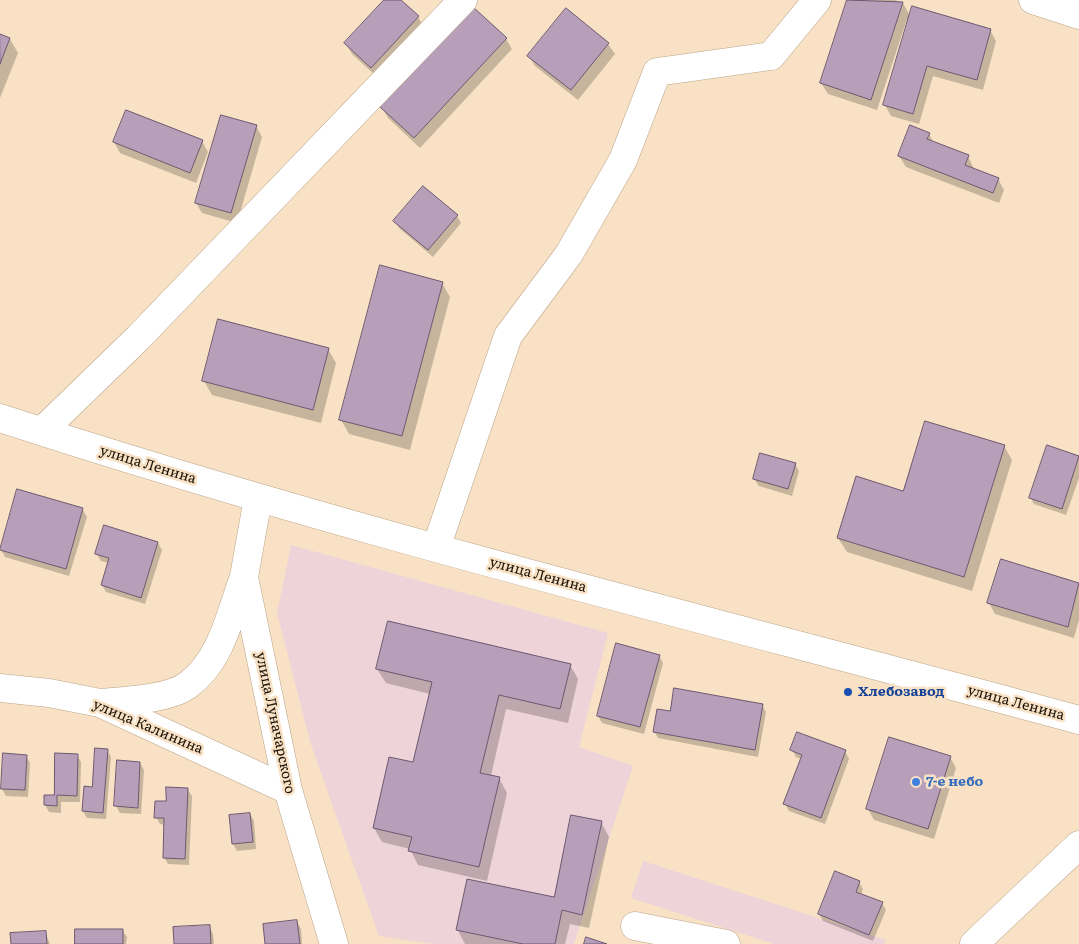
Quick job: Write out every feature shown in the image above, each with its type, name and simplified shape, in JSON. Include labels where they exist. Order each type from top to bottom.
[{"type":"street","points":[[42,432],[138,338],[463,0]]},
{"type":"street","points":[[436,548],[508,336],[570,254],[623,160],[656,72],[771,56],[817,0]]},
{"type":"street","points":[[1033,0],[1079,15]]},
{"type":"street","name":"улица Ленина","points":[[0,418],[148,466],[436,548],[1079,720]]},
{"type":"street","name":"улица Луначарского","points":[[258,498],[244,577],[288,790],[334,944]]},
{"type":"street","points":[[100,703],[150,698],[187,686],[214,659],[244,577]]},
{"type":"street","name":"улица Калинина","points":[[0,688],[49,693],[100,703],[288,790]]},
{"type":"street","points":[[974,944],[1079,844]]},
{"type":"street","points":[[635,926],[726,944]]},
{"type":"shaded area","points":[[291,545],[608,633],[579,747],[633,766],[574,944],[433,944],[379,936],[311,745],[277,613]]},
{"type":"shaded area","points":[[643,861],[886,940],[884,944],[774,944],[631,898]]},
{"type":"building","points":[[384,0],[401,0],[419,16],[371,68],[344,43]]},
{"type":"building","points":[[847,0],[903,2],[871,100],[820,83]]},
{"type":"building","points":[[912,6],[991,29],[977,80],[927,66],[913,114],[883,105]]},
{"type":"building","points":[[473,7],[507,38],[414,138],[380,107]]},
{"type":"building","points":[[566,8],[609,43],[571,90],[527,56]]},
{"type":"building","points":[[0,34],[10,38],[0,64]]},
{"type":"building","points":[[126,110],[203,140],[190,173],[113,142]]},
{"type":"building","points":[[221,115],[257,125],[231,213],[195,203]]},
{"type":"building","points":[[910,125],[930,133],[927,139],[969,155],[965,165],[999,178],[993,193],[898,156]]},
{"type":"building","points":[[423,186],[458,215],[428,250],[393,221]]},
{"type":"building","points":[[380,265],[443,282],[402,436],[339,420]]},
{"type":"building","points":[[218,319],[329,348],[313,410],[202,381]]},
{"type":"building","points":[[925,421],[1005,445],[964,577],[837,538],[856,476],[903,491]]},
{"type":"building","points":[[1047,445],[1079,456],[1062,509],[1029,498]]},
{"type":"building","points":[[760,453],[796,463],[788,489],[753,479]]},
{"type":"building","points":[[17,489],[83,508],[66,569],[0,550]]},
{"type":"building","points":[[104,525],[158,542],[141,598],[101,585],[109,558],[95,554]]},
{"type":"building","points":[[1001,559],[1079,583],[1068,627],[987,603]]},
{"type":"building","points":[[388,621],[571,664],[560,709],[499,695],[480,773],[500,777],[479,867],[408,851],[412,837],[373,828],[389,757],[413,762],[432,682],[376,669]]},
{"type":"building","points":[[616,643],[660,655],[640,727],[597,716]]},
{"type":"building","points":[[674,688],[763,704],[755,750],[653,732],[657,709],[670,711]]},
{"type":"building","points":[[797,732],[846,750],[821,818],[783,804],[802,755],[790,750]]},
{"type":"building","points":[[889,737],[951,756],[928,829],[866,809]]},
{"type":"building","points":[[95,748],[108,749],[103,813],[82,811],[84,786],[92,787]]},
{"type":"building","points":[[3,753],[27,755],[25,790],[1,789]]},
{"type":"building","points":[[55,753],[78,754],[77,796],[57,795],[57,806],[44,805],[44,795],[54,795]]},
{"type":"building","points":[[117,760],[140,762],[138,808],[114,806]]},
{"type":"building","points":[[166,787],[188,788],[185,859],[163,858],[164,818],[154,818],[155,801],[166,801]]},
{"type":"building","points":[[250,813],[253,842],[232,844],[229,815]]},
{"type":"building","points":[[571,815],[602,821],[582,915],[562,910],[555,944],[523,944],[456,930],[467,879],[554,897]]},
{"type":"building","points":[[835,871],[860,881],[856,892],[883,902],[869,935],[818,914]]},
{"type":"building","points":[[297,920],[300,944],[265,944],[263,924]]},
{"type":"building","points":[[210,925],[211,944],[174,944],[173,927]]},
{"type":"building","points":[[75,929],[123,929],[123,944],[75,944]]},
{"type":"building","points":[[46,931],[47,944],[11,944],[10,933]]},
{"type":"building","points":[[586,937],[607,944],[584,944]]},
{"type":"place","name":"Хлебозавод","points":[[848,692]]},
{"type":"place","name":"7-е небо","points":[[916,782]]}]
